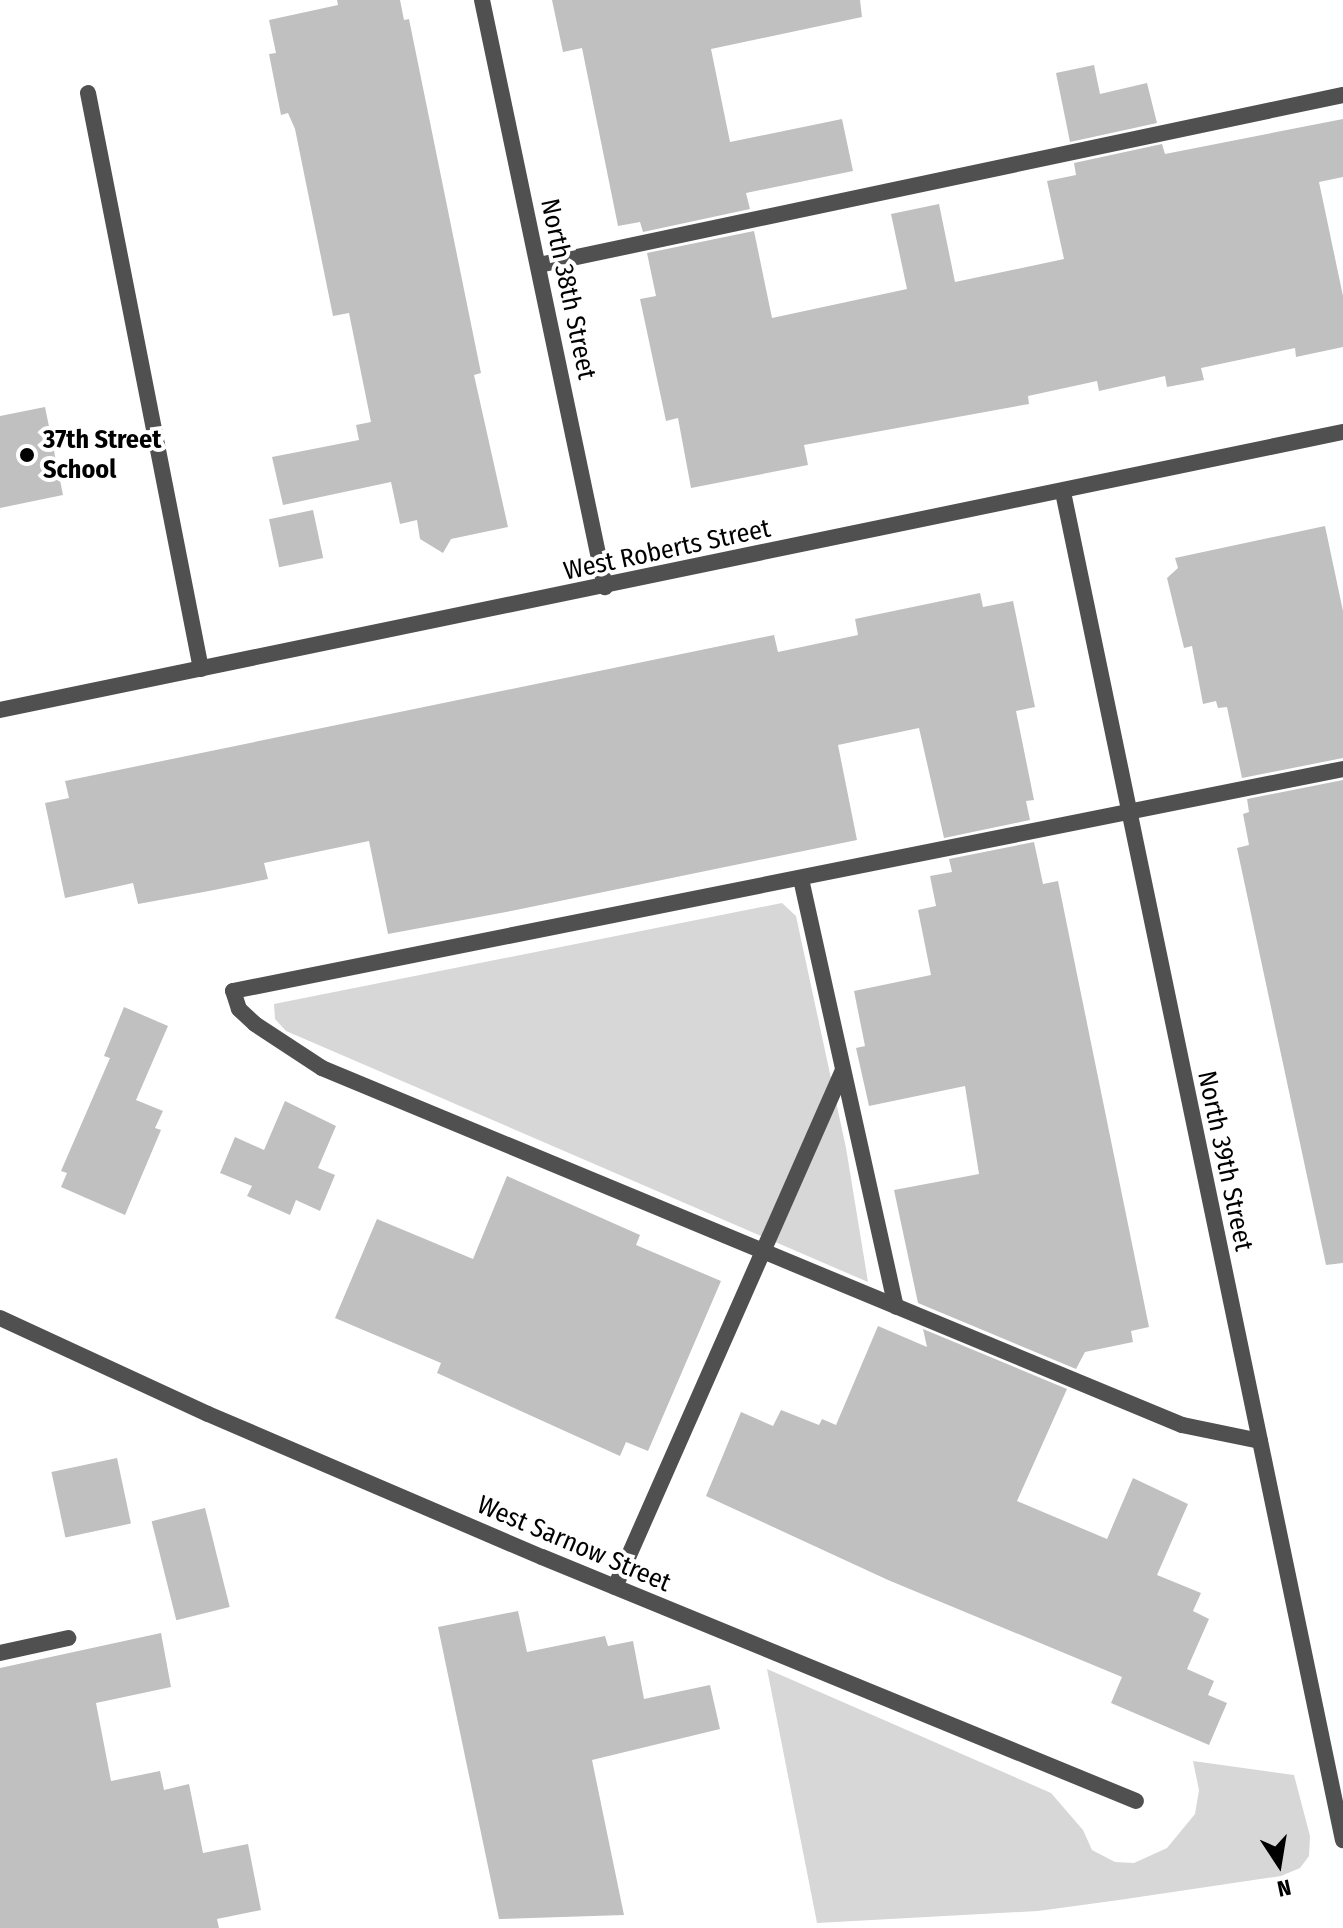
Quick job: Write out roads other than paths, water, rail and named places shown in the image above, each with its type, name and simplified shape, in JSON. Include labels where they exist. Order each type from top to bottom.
[{"type":"street","name":"North 38th Street","points":[[482,0],[605,587]]},
{"type":"street","points":[[88,93],[201,669]]},
{"type":"street","points":[[539,265],[1343,95]]},
{"type":"street","name":"West Roberts Street","points":[[0,710],[1343,432]]},
{"type":"street","name":"North 39th Street","points":[[1063,492],[1127,814],[1343,1840]]},
{"type":"street","points":[[1260,1441],[1182,1425],[322,1068],[255,1024],[239,1009],[233,991],[1343,769]]},
{"type":"street","points":[[801,879],[896,1307]]},
{"type":"street","points":[[615,1587],[843,1070]]},
{"type":"street","name":"West Sarnow Street","points":[[0,1318],[208,1414],[615,1587],[1136,1801]]},
{"type":"street","points":[[0,1653],[68,1638]]},
{"type":"place","name":"37th Street School","points":[[27,455]]}]
